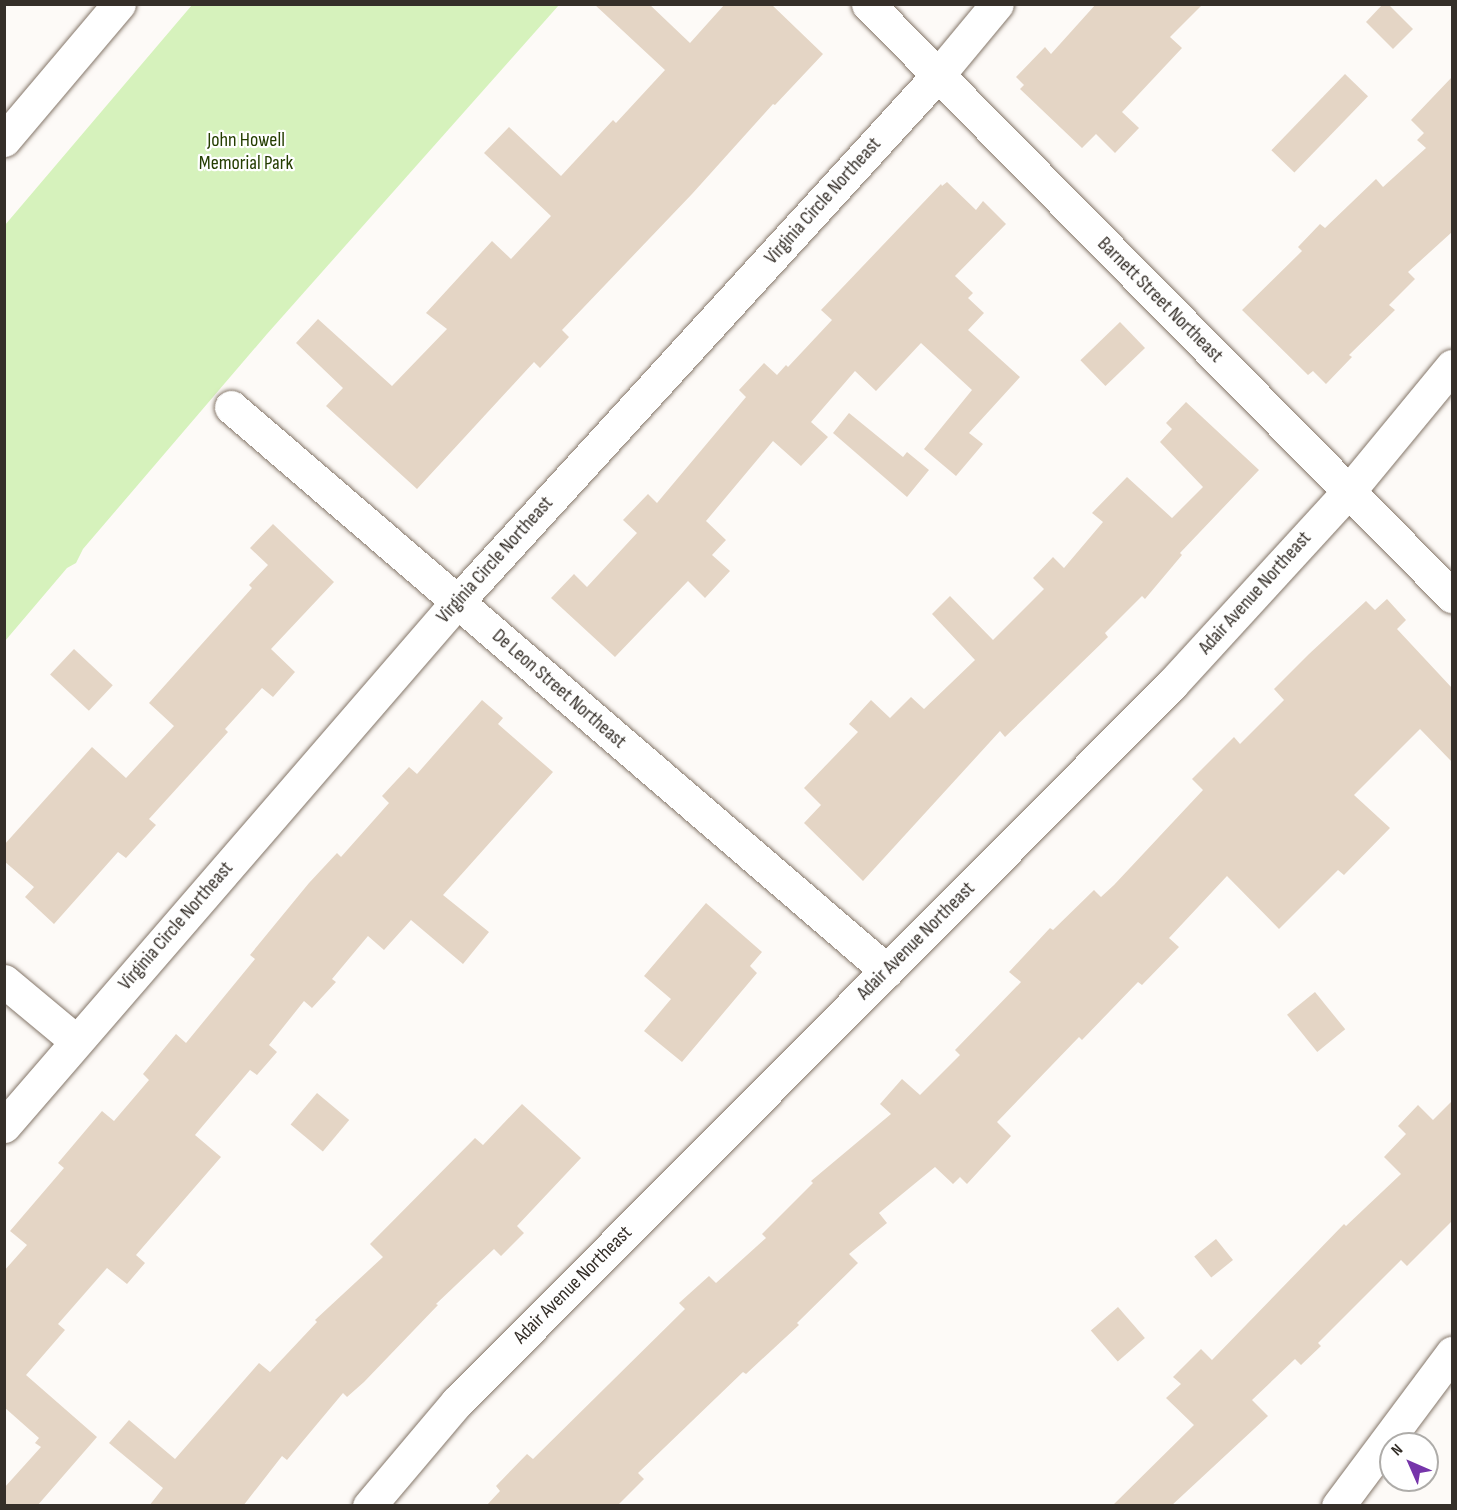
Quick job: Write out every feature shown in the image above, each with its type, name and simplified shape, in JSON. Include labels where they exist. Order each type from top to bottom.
[{"type":"street","points":[[4,140],[119,4]]},
{"type":"street","name":"Barnett Street Northeast","points":[[868,4],[1452,596]]},
{"type":"street","name":"Virginia Circle Northeast","points":[[4,1125],[457,602],[938,75],[997,4]]},
{"type":"street","name":"Adair Avenue Northeast","points":[[369,1506],[457,1402],[1172,684],[1348,491],[1452,366]]},
{"type":"street","name":"De Leon Street Northeast","points":[[231,407],[887,971]]},
{"type":"street","points":[[4,981],[76,1041]]},
{"type":"street","points":[[1338,1506],[1452,1353]]},
{"type":"green space","name":"John Howell Memorial Park","points":[[192,5],[559,5],[267,334],[83,549],[76,563],[67,568],[5,641],[5,225]]},
{"type":"building","points":[[594,4],[649,4],[690,43],[725,4],[771,4],[823,54],[775,105],[773,104],[692,194],[562,330],[569,337],[540,368],[534,362],[417,489],[326,406],[343,388],[296,343],[318,319],[392,386],[447,329],[426,313],[492,241],[511,259],[551,216],[484,153],[509,127],[561,176],[613,120],[616,123],[665,70]]},
{"type":"building","points":[[1096,4],[1203,4],[1170,37],[1182,48],[1122,112],[1139,128],[1115,153],[1096,134],[1082,148],[1020,89],[1024,85],[1016,77],[1045,47],[1051,54]]},
{"type":"building","points":[[1383,4],[1388,4],[1413,29],[1393,49],[1366,22]]},
{"type":"building","points":[[1345,74],[1368,96],[1294,172],[1271,150]]},
{"type":"building","points":[[1452,77],[1452,232],[1408,272],[1415,279],[1389,305],[1395,310],[1349,355],[1352,357],[1326,384],[1313,371],[1308,375],[1242,310],[1302,251],[1298,247],[1320,224],[1325,228],[1376,179],[1383,187],[1426,148],[1417,140],[1424,133],[1411,120]]},
{"type":"building","points":[[947,182],[976,210],[983,201],[1006,224],[955,276],[973,293],[968,298],[984,313],[968,330],[1020,377],[969,433],[983,444],[956,476],[924,449],[972,390],[921,343],[876,391],[855,371],[811,422],[828,437],[801,466],[773,441],[706,521],[726,540],[712,555],[730,571],[705,598],[688,581],[615,657],[551,598],[574,574],[587,587],[637,533],[623,520],[648,494],[657,503],[746,397],[739,390],[764,363],[777,375],[786,365],[788,367],[832,320],[821,310],[941,184],[942,186]]},
{"type":"building","points":[[1120,322],[1145,348],[1105,386],[1080,360]]},
{"type":"building","points":[[1186,402],[1259,470],[1180,553],[1182,555],[1145,599],[1142,596],[1105,633],[1108,637],[1005,737],[1000,731],[863,881],[804,823],[821,805],[804,788],[858,732],[849,724],[871,700],[890,718],[911,697],[924,709],[975,660],[932,614],[950,596],[993,640],[1044,589],[1033,578],[1053,557],[1064,568],[1103,522],[1092,513],[1127,477],[1172,518],[1203,487],[1160,442],[1172,429],[1166,423]]},
{"type":"building","points":[[849,413],[903,457],[907,452],[929,470],[907,497],[833,433]]},
{"type":"building","points":[[273,524],[334,582],[271,649],[295,672],[273,697],[262,688],[225,729],[228,732],[149,819],[156,825],[126,858],[118,852],[54,924],[25,897],[34,887],[4,861],[4,845],[92,747],[126,778],[174,726],[149,703],[252,588],[249,585],[268,565],[250,548]]},
{"type":"building","points":[[1387,599],[1406,620],[1397,629],[1452,688],[1452,762],[1420,729],[1354,795],[1390,828],[1344,875],[1338,870],[1279,929],[1227,876],[1169,938],[1179,947],[1142,985],[1138,982],[1082,1040],[1079,1037],[997,1122],[1011,1136],[967,1184],[960,1177],[953,1184],[935,1167],[879,1213],[887,1223],[849,1254],[858,1263],[797,1323],[799,1325],[746,1374],[743,1372],[638,1473],[644,1479],[617,1506],[486,1506],[500,1491],[496,1486],[527,1454],[533,1459],[685,1309],[679,1303],[709,1276],[716,1283],[766,1238],[762,1234],[813,1183],[811,1181],[891,1114],[880,1104],[902,1079],[920,1095],[960,1055],[955,1050],[1021,982],[1009,972],[1050,928],[1053,930],[1094,890],[1101,897],[1114,885],[1203,790],[1192,779],[1234,737],[1240,744],[1284,700],[1274,689],[1309,654],[1366,601],[1375,610]]},
{"type":"building","points":[[74,649],[113,685],[89,711],[50,675]]},
{"type":"building","points":[[482,700],[503,718],[498,724],[553,772],[443,895],[489,932],[463,964],[411,920],[384,950],[368,936],[332,979],[336,982],[312,1008],[304,1001],[269,1045],[277,1052],[257,1075],[250,1070],[195,1135],[221,1157],[136,1255],[145,1263],[127,1284],[107,1268],[58,1324],[65,1330],[26,1375],[97,1437],[37,1506],[4,1506],[4,1488],[41,1447],[35,1443],[39,1438],[4,1407],[4,1271],[27,1245],[10,1231],[64,1168],[58,1163],[102,1111],[114,1121],[149,1080],[143,1074],[176,1034],[186,1043],[255,959],[250,955],[309,883],[337,853],[341,857],[389,803],[382,796],[409,767],[417,774]]},
{"type":"building","points":[[706,903],[762,952],[750,966],[757,973],[682,1062],[644,1031],[671,999],[644,976]]},
{"type":"building","points":[[1315,992],[1345,1029],[1317,1052],[1287,1015]]},
{"type":"building","points":[[317,1093],[349,1120],[323,1151],[291,1124]]},
{"type":"building","points":[[1452,1101],[1452,1221],[1407,1266],[1401,1260],[1318,1343],[1321,1346],[1301,1365],[1295,1359],[1252,1400],[1268,1416],[1171,1506],[1112,1506],[1194,1425],[1166,1398],[1181,1384],[1173,1377],[1201,1349],[1212,1360],[1344,1224],[1346,1226],[1401,1174],[1384,1157],[1406,1134],[1398,1126],[1418,1105],[1433,1120]]},
{"type":"building","points":[[522,1104],[581,1158],[517,1226],[524,1233],[501,1256],[494,1249],[436,1304],[438,1305],[364,1382],[347,1397],[343,1393],[287,1460],[282,1456],[243,1506],[149,1506],[163,1488],[109,1443],[129,1420],[175,1459],[259,1363],[270,1372],[317,1322],[315,1320],[383,1257],[370,1244],[475,1138],[483,1145]]},
{"type":"building","points":[[1216,1239],[1233,1260],[1211,1278],[1194,1257]]},
{"type":"building","points":[[1118,1307],[1145,1338],[1118,1362],[1091,1331]]}]
